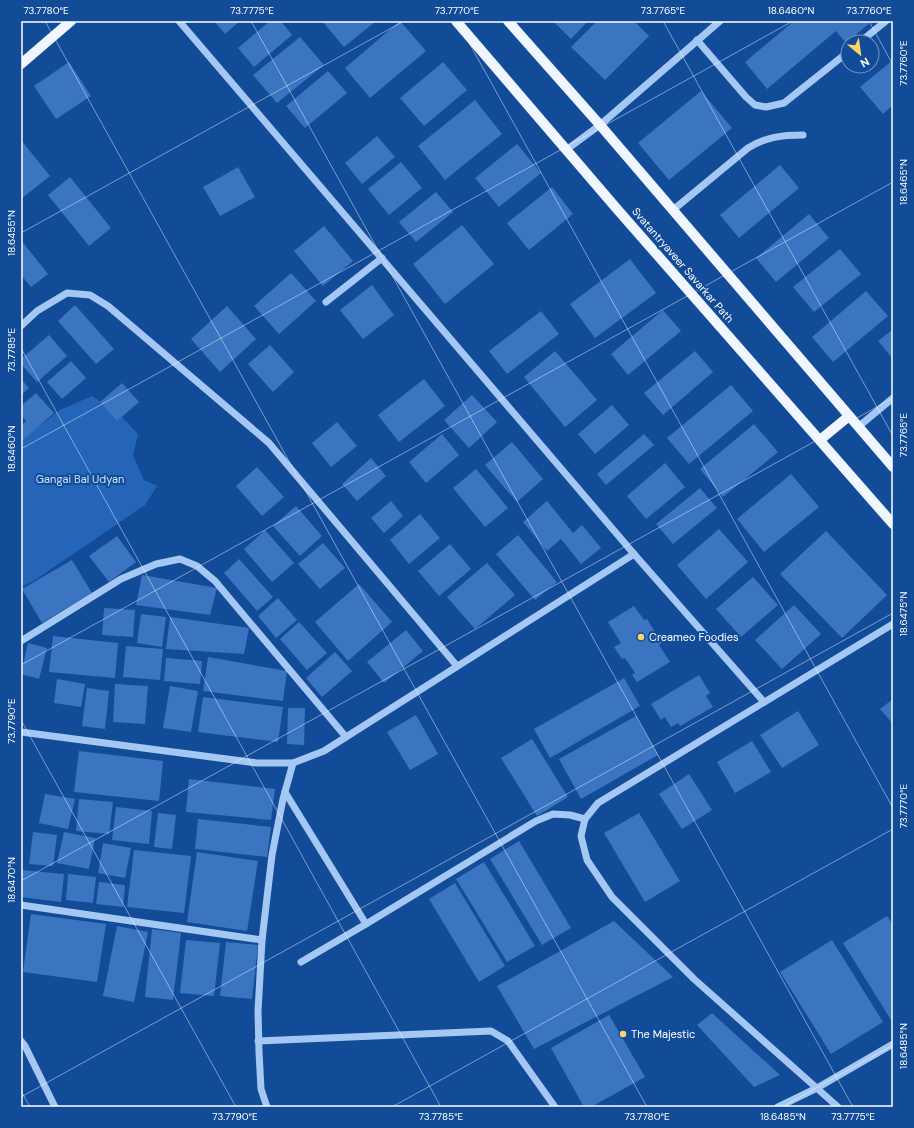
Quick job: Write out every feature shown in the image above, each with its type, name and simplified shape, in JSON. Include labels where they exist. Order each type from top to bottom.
[{"type":"main road","points":[[21,64],[71,21]]},
{"type":"main road","name":"Svatantryaveer Savarkar Path","points":[[456,21],[566,150],[893,524]]},
{"type":"main road","points":[[508,21],[600,125],[893,468]]},
{"type":"main road","points":[[820,440],[849,416]]},
{"type":"street","points":[[179,21],[634,554],[764,702]]},
{"type":"street","points":[[566,150],[600,125],[720,21]]},
{"type":"street","points":[[870,34],[886,21]]},
{"type":"street","points":[[697,40],[746,97],[755,105],[766,107],[784,103],[840,58]]},
{"type":"street","points":[[672,210],[748,148],[761,140],[786,135],[802,135]]},
{"type":"street","points":[[326,302],[382,258]]},
{"type":"street","points":[[21,326],[37,311],[67,293],[90,295],[108,306],[269,443],[457,666]]},
{"type":"street","points":[[858,427],[893,398]]},
{"type":"street","points":[[21,733],[257,763],[293,763],[324,751],[634,554]]},
{"type":"street","points":[[21,641],[121,579],[156,564],[180,559],[197,566],[215,581],[346,737]]},
{"type":"street","points":[[838,1107],[694,979],[612,897],[587,860],[581,836],[585,819],[598,803],[893,624]]},
{"type":"street","points":[[267,1107],[261,1089],[258,1052],[258,1011],[262,940],[272,855],[285,792],[293,763]]},
{"type":"street","points":[[285,792],[366,924]]},
{"type":"street","points":[[301,962],[536,821],[552,814],[570,815],[585,819]]},
{"type":"street","points":[[21,905],[262,940]]},
{"type":"street","points":[[258,1041],[491,1031],[508,1041],[555,1107]]},
{"type":"street","points":[[21,1041],[25,1046],[55,1107]]},
{"type":"street","points":[[778,1107],[817,1088],[893,1044]]},
{"type":"green space","name":"Gangai Bal Udyan","points":[[92,396],[120,415],[138,434],[133,455],[144,480],[157,486],[145,505],[35,580],[21,587],[21,440],[60,410]]},
{"type":"building","points":[[214,21],[240,21],[225,34]]},
{"type":"building","points":[[270,21],[281,21],[292,35],[254,67],[238,48]]},
{"type":"building","points":[[322,21],[376,21],[344,47]]},
{"type":"building","points":[[400,21],[426,51],[370,98],[345,68]]},
{"type":"building","points":[[553,21],[588,21],[571,39]]},
{"type":"building","points":[[597,21],[634,21],[649,36],[605,80],[571,47]]},
{"type":"building","points":[[794,21],[872,21],[857,34],[840,34],[840,36],[836,31],[767,89],[745,62]]},
{"type":"building","points":[[300,37],[324,65],[277,103],[253,75]]},
{"type":"building","points":[[893,60],[893,105],[883,114],[860,87],[876,74],[880,74],[880,71]]},
{"type":"building","points":[[69,62],[91,96],[56,119],[34,86]]},
{"type":"building","points":[[443,62],[467,90],[424,126],[400,98]]},
{"type":"building","points":[[328,71],[347,93],[305,128],[286,106]]},
{"type":"building","points":[[701,91],[732,128],[669,180],[638,143]]},
{"type":"building","points":[[475,100],[502,134],[445,180],[418,146]]},
{"type":"building","points":[[377,136],[395,157],[362,184],[345,163]]},
{"type":"building","points":[[21,140],[50,176],[21,199]]},
{"type":"building","points":[[517,144],[541,173],[499,207],[475,178]]},
{"type":"building","points":[[401,162],[422,188],[389,215],[368,189]]},
{"type":"building","points":[[780,165],[799,188],[739,238],[720,215]]},
{"type":"building","points":[[238,167],[255,197],[220,216],[203,187]]},
{"type":"building","points":[[70,177],[111,228],[89,246],[48,195]]},
{"type":"building","points":[[552,187],[573,214],[529,250],[507,223]]},
{"type":"building","points":[[436,192],[453,212],[416,242],[399,222]]},
{"type":"building","points":[[809,214],[829,238],[776,282],[756,258]]},
{"type":"building","points":[[462,225],[494,264],[445,304],[413,264]]},
{"type":"building","points":[[324,226],[353,261],[323,286],[294,251]]},
{"type":"building","points":[[21,240],[48,274],[31,287],[21,275]]},
{"type":"building","points":[[840,249],[861,274],[814,312],[793,287]]},
{"type":"building","points":[[630,259],[656,293],[595,338],[570,304]]},
{"type":"building","points":[[291,273],[316,301],[279,334],[254,306]]},
{"type":"building","points":[[372,285],[394,315],[363,339],[340,310]]},
{"type":"building","points":[[866,291],[888,316],[833,362],[812,337]]},
{"type":"building","points":[[75,305],[114,349],[96,364],[58,321]]},
{"type":"building","points":[[227,306],[256,339],[220,372],[191,339]]},
{"type":"building","points":[[663,310],[681,331],[628,375],[611,354]]},
{"type":"building","points":[[541,311],[559,334],[507,374],[489,351]]},
{"type":"building","points":[[893,329],[893,359],[878,341]]},
{"type":"building","points":[[49,335],[67,356],[37,382],[21,364],[21,359]]},
{"type":"building","points":[[270,345],[294,372],[273,392],[248,364]]},
{"type":"building","points":[[555,351],[597,400],[565,427],[524,377]]},
{"type":"building","points":[[695,351],[713,372],[663,415],[644,393]]},
{"type":"building","points":[[71,361],[86,378],[62,399],[47,382]]},
{"type":"building","points":[[21,379],[29,388],[21,395]]},
{"type":"building","points":[[424,379],[445,406],[399,442],[378,415]]},
{"type":"building","points":[[122,383],[139,402],[117,421],[100,402]]},
{"type":"building","points":[[731,385],[753,411],[689,464],[667,438]]},
{"type":"building","points":[[36,393],[54,413],[23,440],[21,438],[21,426],[26,421],[21,415],[21,406]]},
{"type":"building","points":[[472,395],[497,422],[469,448],[444,420]]},
{"type":"building","points":[[612,405],[629,425],[595,454],[578,434]]},
{"type":"building","points":[[337,422],[357,446],[331,467],[312,443]]},
{"type":"building","points":[[754,424],[778,452],[723,497],[700,469]]},
{"type":"building","points":[[442,434],[459,455],[426,483],[409,462]]},
{"type":"building","points":[[644,434],[654,445],[606,485],[597,474]]},
{"type":"building","points":[[512,442],[543,479],[517,502],[485,465]]},
{"type":"building","points":[[371,458],[386,476],[357,501],[342,484]]},
{"type":"building","points":[[665,463],[685,487],[646,519],[627,496]]},
{"type":"building","points":[[257,467],[284,497],[262,516],[236,486]]},
{"type":"building","points":[[476,469],[508,508],[485,527],[453,488]]},
{"type":"building","points":[[791,474],[819,507],[764,552],[737,519]]},
{"type":"building","points":[[700,488],[717,508],[673,544],[656,524]]},
{"type":"building","points":[[391,501],[403,516],[384,533],[371,518]]},
{"type":"building","points":[[547,501],[573,533],[582,525],[601,548],[581,564],[561,539],[547,551],[523,522]]},
{"type":"building","points":[[296,506],[322,536],[300,556],[273,526]]},
{"type":"building","points":[[420,514],[440,538],[409,564],[390,540]]},
{"type":"building","points":[[719,529],[748,562],[706,599],[677,565]]},
{"type":"building","points":[[265,530],[294,563],[272,582],[244,549]]},
{"type":"building","points":[[826,531],[887,595],[842,638],[780,574]]},
{"type":"building","points":[[518,535],[557,582],[535,600],[496,554]]},
{"type":"building","points":[[117,536],[136,562],[109,582],[89,556]]},
{"type":"building","points":[[323,543],[345,568],[320,589],[298,564]]},
{"type":"building","points":[[450,544],[471,569],[439,596],[418,571]]},
{"type":"building","points":[[239,559],[273,597],[257,611],[224,573]]},
{"type":"building","points":[[72,560],[92,593],[42,623],[22,589]]},
{"type":"building","points":[[487,563],[515,595],[475,629],[447,597]]},
{"type":"building","points":[[142,575],[217,588],[210,615],[136,605]]},
{"type":"building","points":[[753,577],[778,605],[741,637],[716,609]]},
{"type":"building","points":[[359,584],[392,622],[348,661],[315,622]]},
{"type":"building","points":[[278,598],[297,620],[276,638],[258,616]]},
{"type":"building","points":[[794,605],[821,634],[782,669],[755,640]]},
{"type":"building","points":[[634,606],[644,620],[647,619],[662,643],[659,645],[670,662],[637,682],[632,675],[635,673],[625,658],[622,659],[614,647],[621,643],[608,622]]},
{"type":"building","points":[[104,608],[135,610],[133,637],[102,635]]},
{"type":"building","points":[[141,614],[166,617],[162,647],[137,643]]},
{"type":"building","points":[[170,617],[249,628],[244,654],[166,649]]},
{"type":"building","points":[[299,622],[327,653],[307,670],[280,639]]},
{"type":"building","points":[[406,630],[423,651],[384,683],[367,662]]},
{"type":"building","points":[[53,636],[118,643],[115,678],[49,672]]},
{"type":"building","points":[[28,643],[47,648],[39,679],[21,674]]},
{"type":"building","points":[[126,646],[163,649],[160,680],[123,677]]},
{"type":"building","points":[[335,652],[352,671],[322,697],[306,678]]},
{"type":"building","points":[[208,657],[287,671],[283,701],[203,691]]},
{"type":"building","points":[[166,658],[202,661],[200,684],[164,681]]},
{"type":"building","points":[[699,675],[710,693],[706,696],[713,707],[680,726],[678,723],[671,727],[665,717],[661,720],[651,704]]},
{"type":"building","points":[[624,678],[640,706],[550,758],[534,729]]},
{"type":"building","points":[[57,679],[85,684],[81,707],[54,703]]},
{"type":"building","points":[[115,684],[148,686],[145,724],[113,722]]},
{"type":"building","points":[[170,686],[198,691],[191,732],[163,728]]},
{"type":"building","points":[[87,688],[109,691],[105,729],[82,726]]},
{"type":"building","points":[[203,697],[283,707],[278,742],[198,732]]},
{"type":"building","points":[[893,699],[893,724],[880,709]]},
{"type":"building","points":[[288,708],[305,708],[304,745],[287,744]]},
{"type":"building","points":[[798,711],[819,745],[782,768],[760,735]]},
{"type":"building","points":[[416,715],[438,754],[410,770],[387,732]]},
{"type":"building","points":[[636,716],[658,755],[581,799],[559,759]]},
{"type":"building","points":[[532,739],[568,797],[537,816],[501,758]]},
{"type":"building","points":[[752,741],[771,772],[735,793],[717,762]]},
{"type":"building","points":[[79,751],[163,761],[159,801],[74,792]]},
{"type":"building","points":[[689,774],[712,810],[682,829],[659,794]]},
{"type":"building","points":[[189,779],[275,789],[271,820],[186,812]]},
{"type":"building","points":[[45,794],[75,799],[68,829],[39,823]]},
{"type":"building","points":[[79,799],[113,802],[109,834],[76,831]]},
{"type":"building","points":[[116,807],[152,811],[149,844],[112,840]]},
{"type":"building","points":[[158,813],[176,815],[172,849],[154,847]]},
{"type":"building","points":[[639,813],[680,881],[645,902],[604,833]]},
{"type":"building","points":[[198,819],[271,827],[267,857],[195,849]]},
{"type":"building","points":[[33,832],[57,835],[53,866],[29,864]]},
{"type":"building","points":[[64,832],[95,838],[89,869],[57,863]]},
{"type":"building","points":[[519,841],[571,928],[542,945],[490,859]]},
{"type":"building","points":[[103,843],[131,848],[125,878],[98,873]]},
{"type":"building","points":[[134,850],[191,856],[184,913],[127,907]]},
{"type":"building","points":[[197,852],[258,861],[247,931],[187,922]]},
{"type":"building","points":[[484,862],[535,946],[507,962],[456,879]]},
{"type":"building","points":[[21,870],[64,874],[61,902],[21,897]]},
{"type":"building","points":[[68,874],[96,877],[93,903],[66,900]]},
{"type":"building","points":[[99,882],[125,885],[123,907],[96,904]]},
{"type":"building","points":[[455,883],[505,966],[479,982],[429,899]]},
{"type":"building","points":[[31,914],[106,924],[97,982],[23,972]]},
{"type":"building","points":[[887,916],[893,925],[893,1023],[843,943]]},
{"type":"building","points":[[614,921],[673,977],[534,1049],[497,986]]},
{"type":"building","points":[[117,926],[148,932],[134,1002],[103,996]]},
{"type":"building","points":[[152,929],[181,933],[173,1000],[145,997]]},
{"type":"building","points":[[186,940],[220,943],[214,996],[180,993]]},
{"type":"building","points":[[832,940],[883,1022],[831,1054],[780,972]]},
{"type":"building","points":[[226,942],[258,945],[252,999],[220,996]]},
{"type":"building","points":[[712,1013],[780,1075],[754,1087],[697,1025]]},
{"type":"building","points":[[609,1015],[645,1077],[591,1107],[584,1107],[551,1048]]},
{"type":"place","name":"Creameo Foodies","points":[[641,637]]},
{"type":"place","name":"The Majestic","points":[[623,1034]]}]
